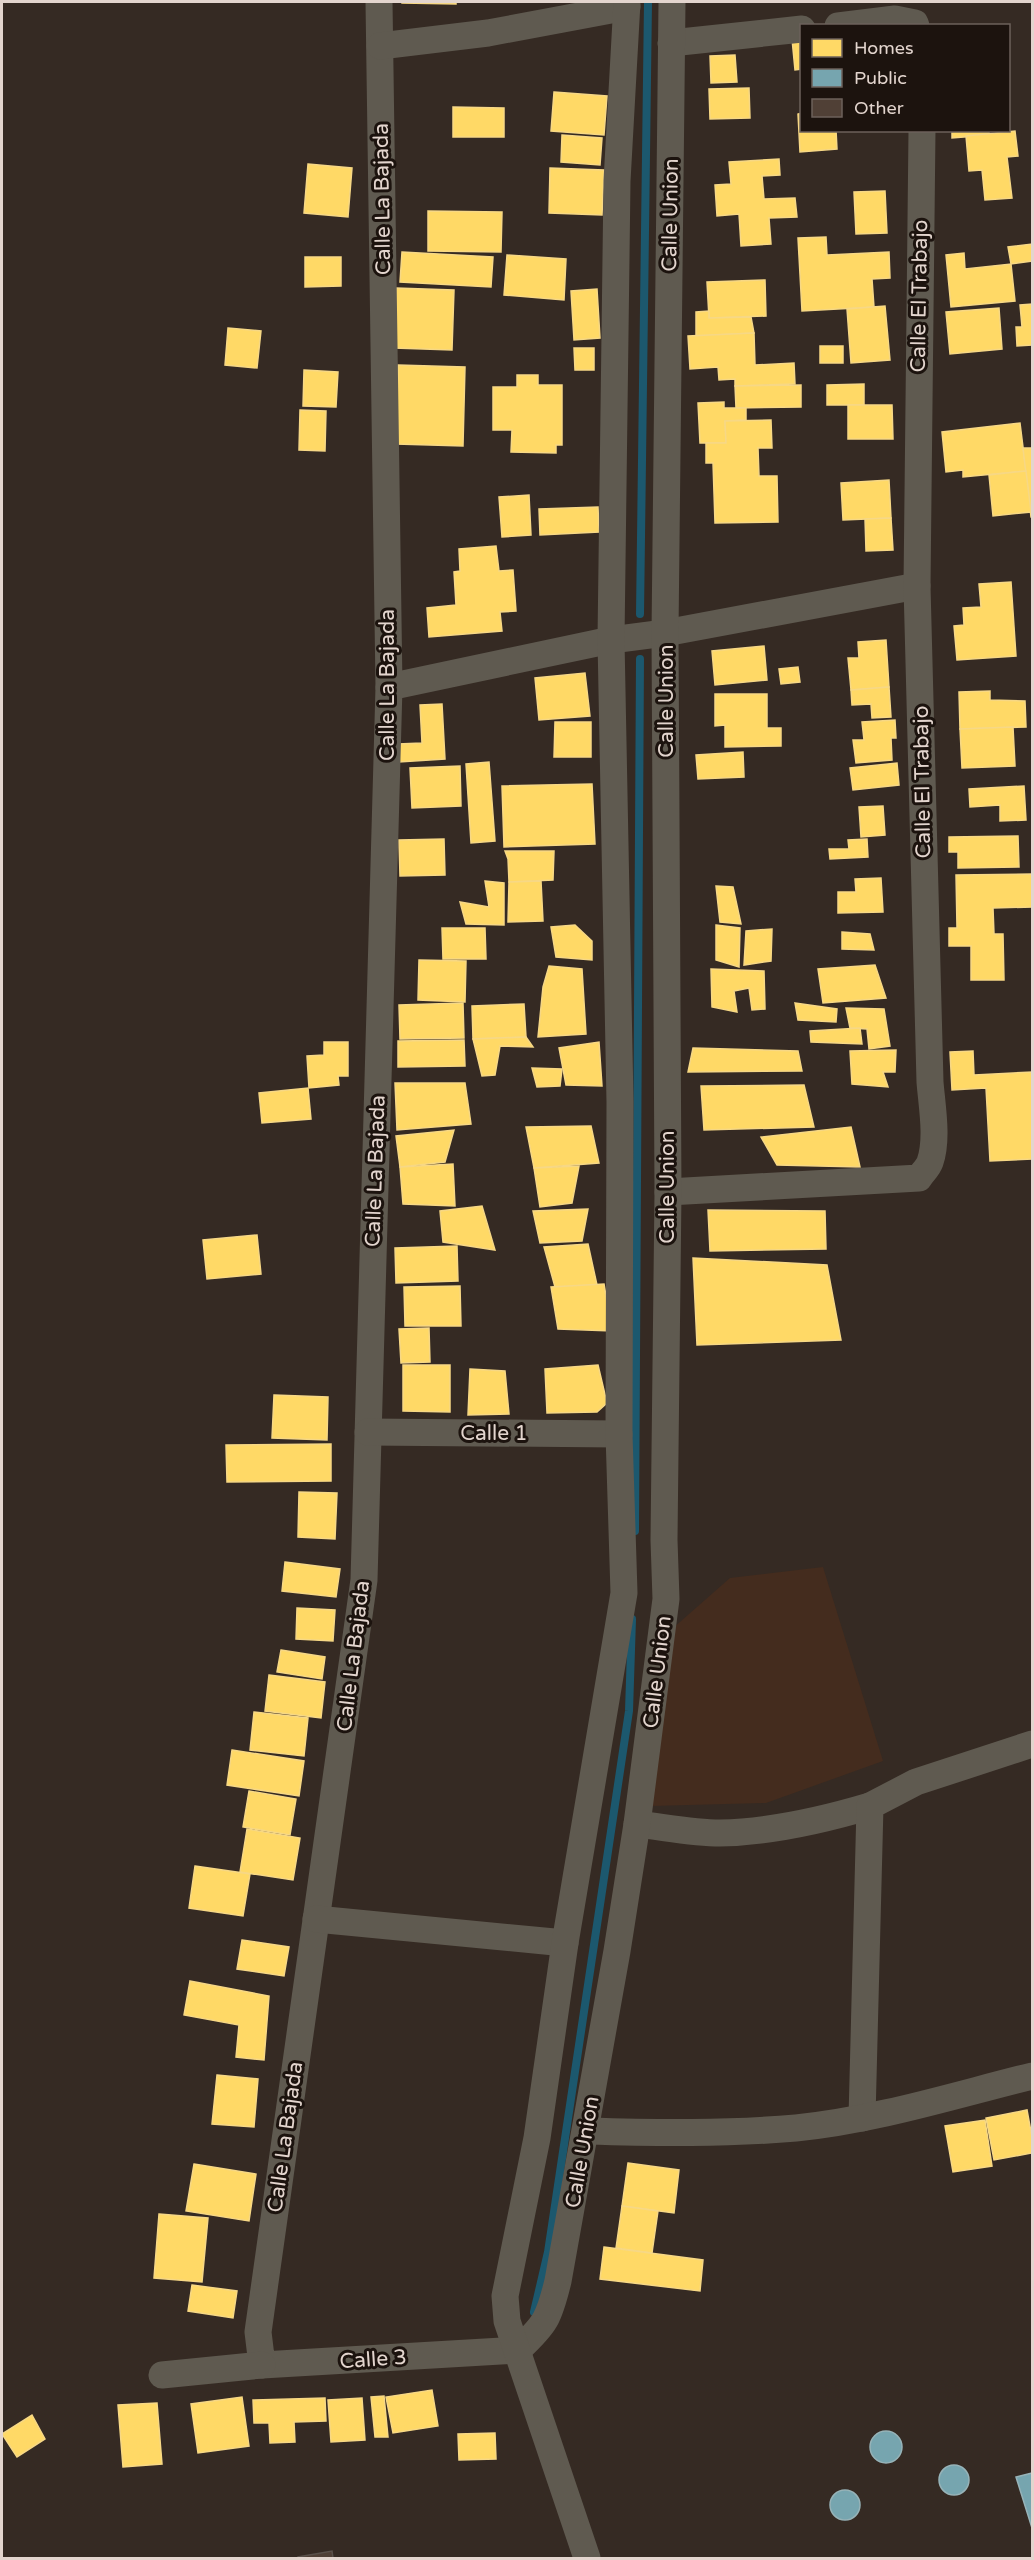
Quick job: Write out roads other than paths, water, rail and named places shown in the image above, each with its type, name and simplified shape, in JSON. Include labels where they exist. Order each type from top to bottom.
[{"type":"street","name":"Calle La Bajada","points":[[262,2365],[258,2332],[361,1609],[389,687],[379,2]]},
{"type":"street","name":"Calle Union","points":[[518,2350],[540,2329],[550,2313],[586,2131],[637,1824],[666,1599],[664,1540],[668,1192],[665,633],[672,2]]},
{"type":"street","points":[[380,46],[488,33],[627,4],[617,181],[611,640],[620,1102],[619,1434],[624,1593],[565,1943],[537,2138],[505,2296],[507,2321],[587,2559]]},
{"type":"street","points":[[854,24],[895,19],[915,24]]},
{"type":"street","points":[[671,43],[800,29]]},
{"type":"street","name":"Calle El Trabajo","points":[[668,1192],[919,1178],[930,1162],[933,1112],[930,1082],[917,586],[922,132]]},
{"type":"street","points":[[389,687],[611,640],[665,633],[917,586]]},
{"type":"street","name":"Calle 1","points":[[368,1432],[619,1434]]},
{"type":"street","points":[[637,1824],[718,1833],[746,1832],[837,1816],[870,1806],[916,1782],[1032,1744]]},
{"type":"street","points":[[862,2118],[870,1806]]},
{"type":"street","points":[[316,1919],[565,1943]]},
{"type":"street","points":[[586,2131],[688,2134],[797,2128],[862,2118],[1032,2076]]},
{"type":"street","name":"Calle 3","points":[[162,2375],[262,2365],[518,2350]]},
{"type":"waterway","points":[[640,614],[648,2]]},
{"type":"waterway","points":[[635,1531],[640,659]]},
{"type":"waterway","points":[[534,2312],[548,2252],[629,1711],[632,1619]]}]
